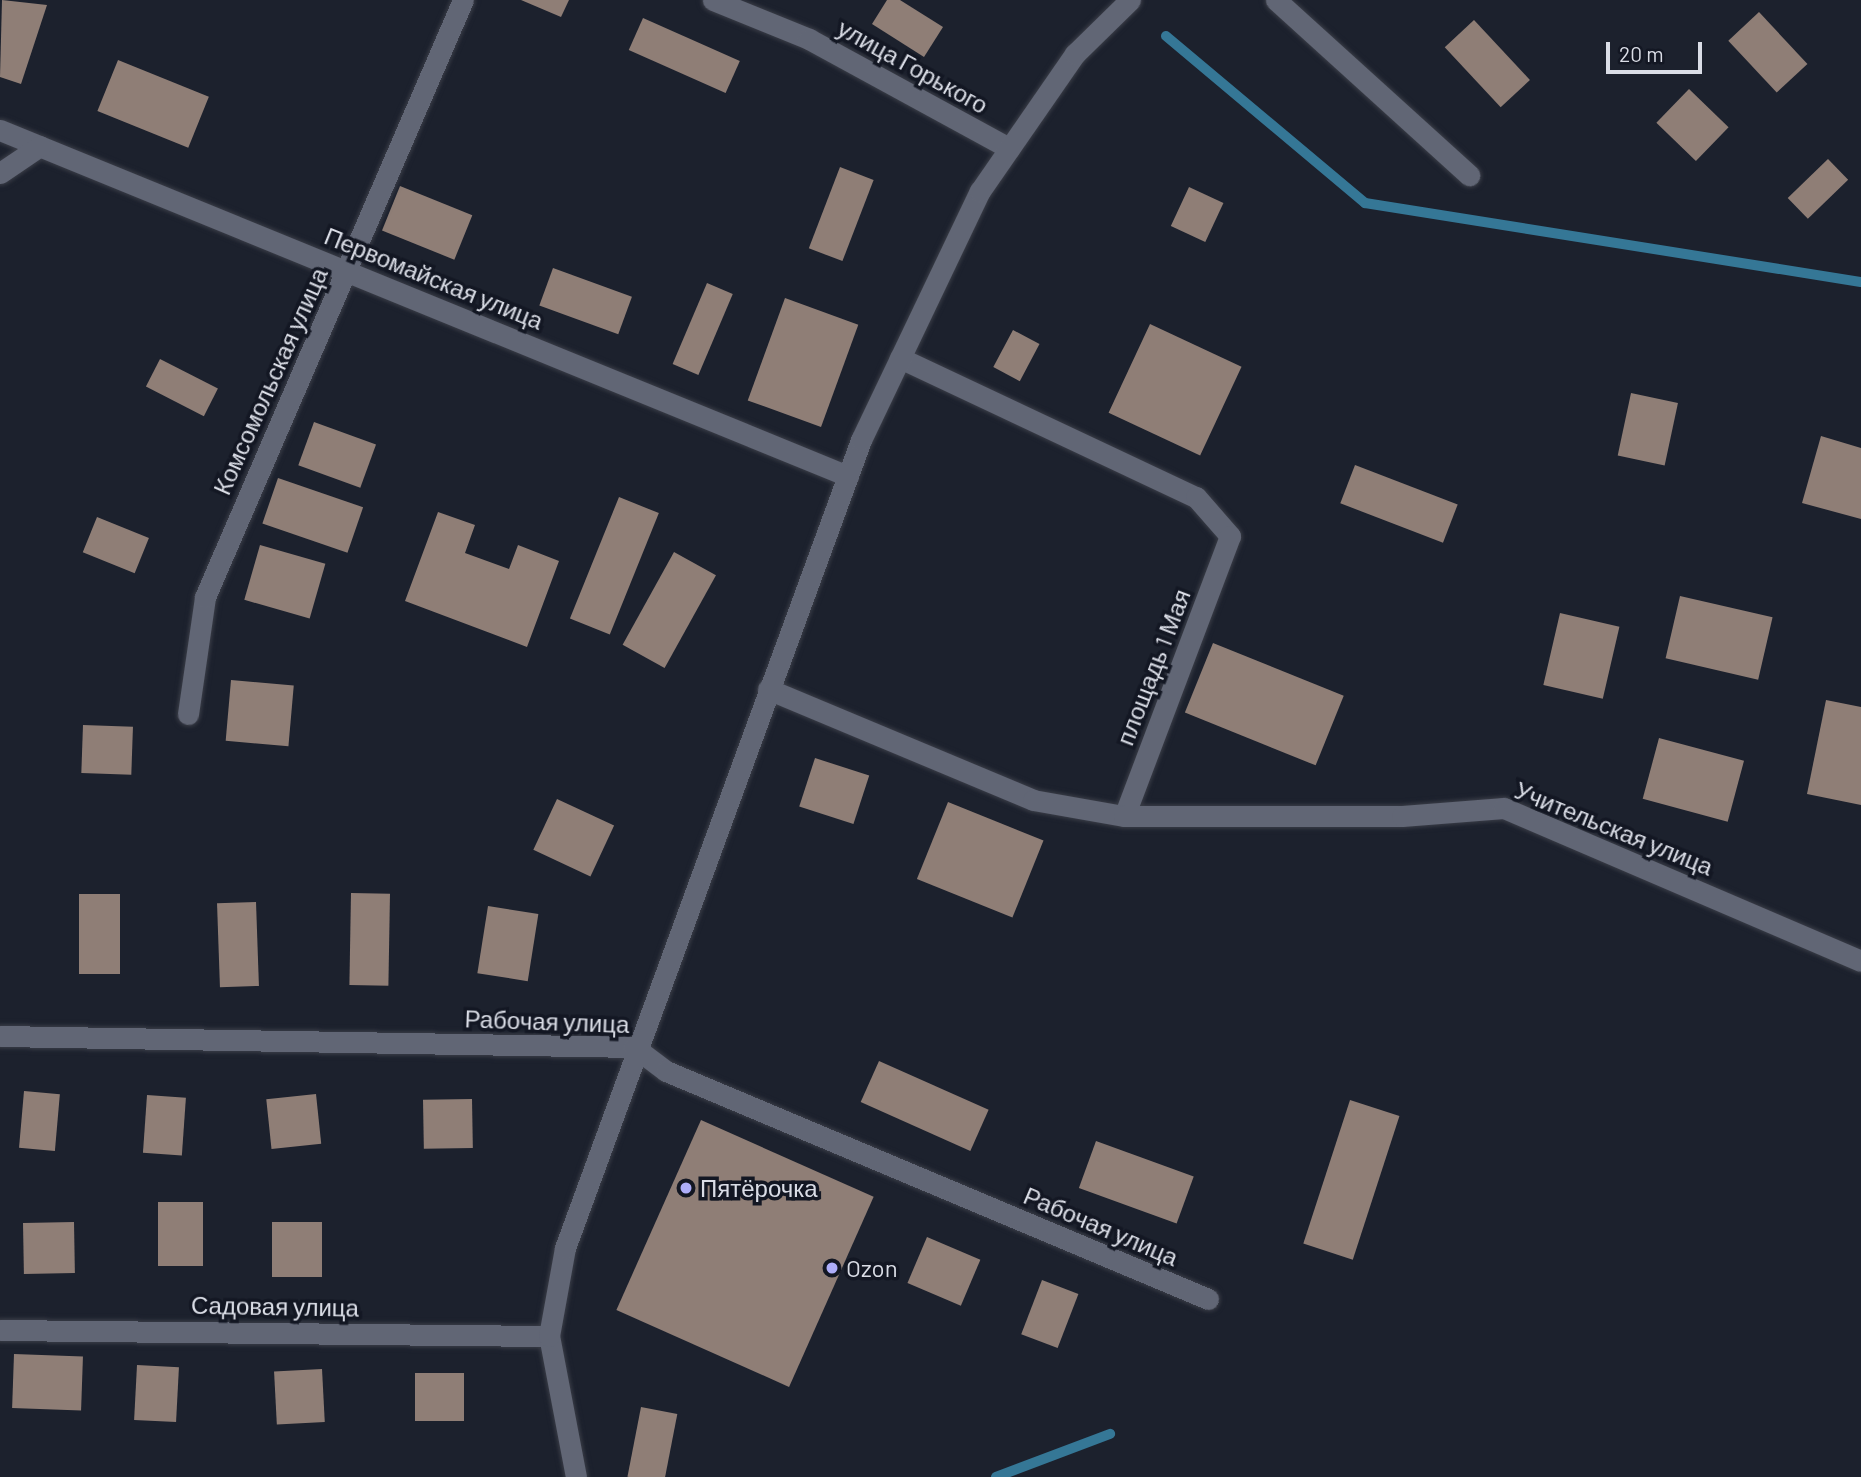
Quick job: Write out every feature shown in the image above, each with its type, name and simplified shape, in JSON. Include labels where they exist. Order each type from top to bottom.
[{"type":"street","name":"Комсомольская улица","points":[[188,715],[205,597],[463,0]]},
{"type":"street","name":"улица Горького","points":[[713,0],[809,39],[1009,148]]},
{"type":"street","points":[[576,1477],[549,1336],[565,1248],[634,1047],[768,689],[848,476],[900,358],[980,191],[1075,54],[1130,0]]},
{"type":"street","points":[[1276,0],[1469,175]]},
{"type":"street","name":"Первомайская улица","points":[[0,130],[848,476]]},
{"type":"street","points":[[0,173],[40,146]]},
{"type":"street","name":"площадь 1 Мая","points":[[900,358],[1196,497],[1230,536],[1124,816]]},
{"type":"street","points":[[768,689],[1032,800],[1124,816]]},
{"type":"street","name":"Учительская улица","points":[[1124,816],[1402,816],[1504,808],[1861,961]]},
{"type":"street","name":"Рабочая улица","points":[[0,1035],[634,1047],[666,1072],[1208,1299]]},
{"type":"street","name":"Садовая улица","points":[[0,1330],[549,1336]]},
{"type":"building","points":[[2,0],[47,5],[21,84],[0,77]]},
{"type":"building","points":[[521,0],[569,0],[561,17]]},
{"type":"building","points":[[887,0],[900,0],[943,27],[924,57],[872,24]]},
{"type":"building","points":[[1759,12],[1807,64],[1777,93],[1728,41]]},
{"type":"building","points":[[643,18],[740,61],[726,93],[629,50]]},
{"type":"building","points":[[1474,20],[1530,80],[1501,107],[1445,47]]},
{"type":"building","points":[[118,60],[209,97],[188,148],[97,111]]},
{"type":"building","points":[[1689,89],[1729,127],[1696,161],[1656,123]]},
{"type":"building","points":[[1828,159],[1848,180],[1808,219],[1788,198]]},
{"type":"building","points":[[840,167],[874,180],[842,261],[809,248]]},
{"type":"building","points":[[400,186],[472,215],[454,260],[382,231]]},
{"type":"building","points":[[1189,187],[1223,203],[1205,242],[1171,226]]},
{"type":"building","points":[[553,268],[632,297],[618,334],[539,306]]},
{"type":"building","points":[[707,283],[733,294],[698,375],[673,364]]},
{"type":"building","points":[[785,298],[858,325],[821,427],[748,400]]},
{"type":"building","points":[[1150,324],[1242,367],[1200,456],[1109,413]]},
{"type":"building","points":[[1013,330],[1039,344],[1020,381],[993,367]]},
{"type":"building","points":[[160,359],[218,389],[204,416],[146,387]]},
{"type":"building","points":[[1631,393],[1678,403],[1665,466],[1618,456]]},
{"type":"building","points":[[314,422],[376,445],[360,488],[298,465]]},
{"type":"building","points":[[1821,436],[1861,448],[1861,519],[1802,503]]},
{"type":"building","points":[[1355,465],[1458,504],[1443,543],[1340,503]]},
{"type":"building","points":[[278,478],[363,507],[347,553],[262,523]]},
{"type":"building","points":[[619,497],[659,513],[610,635],[570,618]]},
{"type":"building","points":[[438,512],[475,525],[465,553],[509,569],[518,545],[559,561],[527,647],[405,601]]},
{"type":"building","points":[[97,517],[149,538],[135,573],[83,552]]},
{"type":"building","points":[[260,545],[325,564],[310,619],[244,600]]},
{"type":"building","points":[[674,552],[716,575],[665,668],[623,645]]},
{"type":"building","points":[[1680,596],[1773,617],[1758,680],[1666,658]]},
{"type":"building","points":[[1560,613],[1619,627],[1603,699],[1543,685]]},
{"type":"building","points":[[1213,643],[1344,696],[1316,765],[1185,713]]},
{"type":"building","points":[[231,680],[294,685],[288,746],[226,741]]},
{"type":"building","points":[[1826,700],[1861,707],[1861,805],[1807,794]]},
{"type":"building","points":[[83,725],[133,727],[131,775],[81,773]]},
{"type":"building","points":[[1659,738],[1744,761],[1728,822],[1643,799]]},
{"type":"building","points":[[815,758],[869,776],[853,824],[799,807]]},
{"type":"building","points":[[557,799],[614,826],[590,876],[533,850]]},
{"type":"building","points":[[948,802],[1043,841],[1012,918],[917,879]]},
{"type":"building","points":[[351,893],[390,894],[388,986],[349,985]]},
{"type":"building","points":[[79,894],[120,894],[120,974],[79,974]]},
{"type":"building","points":[[256,902],[259,986],[220,987],[217,903]]},
{"type":"building","points":[[488,906],[538,914],[528,981],[477,973]]},
{"type":"building","points":[[879,1061],[989,1110],[970,1151],[861,1102]]},
{"type":"building","points":[[24,1091],[60,1094],[55,1151],[19,1148]]},
{"type":"building","points":[[316,1094],[321,1144],[272,1149],[266,1099]]},
{"type":"building","points":[[147,1095],[186,1098],[182,1156],[143,1153]]},
{"type":"building","points":[[472,1099],[473,1148],[424,1149],[423,1100]]},
{"type":"building","points":[[1350,1100],[1399,1116],[1353,1260],[1303,1244]]},
{"type":"building","points":[[701,1120],[874,1197],[789,1387],[616,1310]]},
{"type":"building","points":[[1096,1141],[1194,1177],[1177,1224],[1079,1188]]},
{"type":"building","points":[[158,1202],[203,1202],[203,1266],[158,1266]]},
{"type":"building","points":[[74,1222],[75,1273],[24,1274],[23,1223]]},
{"type":"building","points":[[272,1222],[322,1222],[322,1277],[272,1277]]},
{"type":"building","points":[[927,1237],[980,1260],[961,1306],[907,1283]]},
{"type":"building","points":[[1042,1280],[1078,1294],[1058,1348],[1021,1334]]},
{"type":"building","points":[[14,1354],[83,1356],[81,1410],[12,1408]]},
{"type":"building","points":[[137,1365],[179,1367],[176,1422],[134,1420]]},
{"type":"building","points":[[322,1369],[325,1422],[277,1424],[274,1372]]},
{"type":"building","points":[[415,1373],[464,1373],[464,1421],[415,1421]]},
{"type":"building","points":[[641,1407],[677,1414],[665,1477],[627,1477]]},
{"type":"waterway","points":[[1166,36],[1365,203],[1861,282]]},
{"type":"waterway","points":[[996,1477],[1110,1434]]},
{"type":"place","name":"Пятёрочка","points":[[686,1188]]},
{"type":"place","name":"Ozon","points":[[832,1268]]}]
